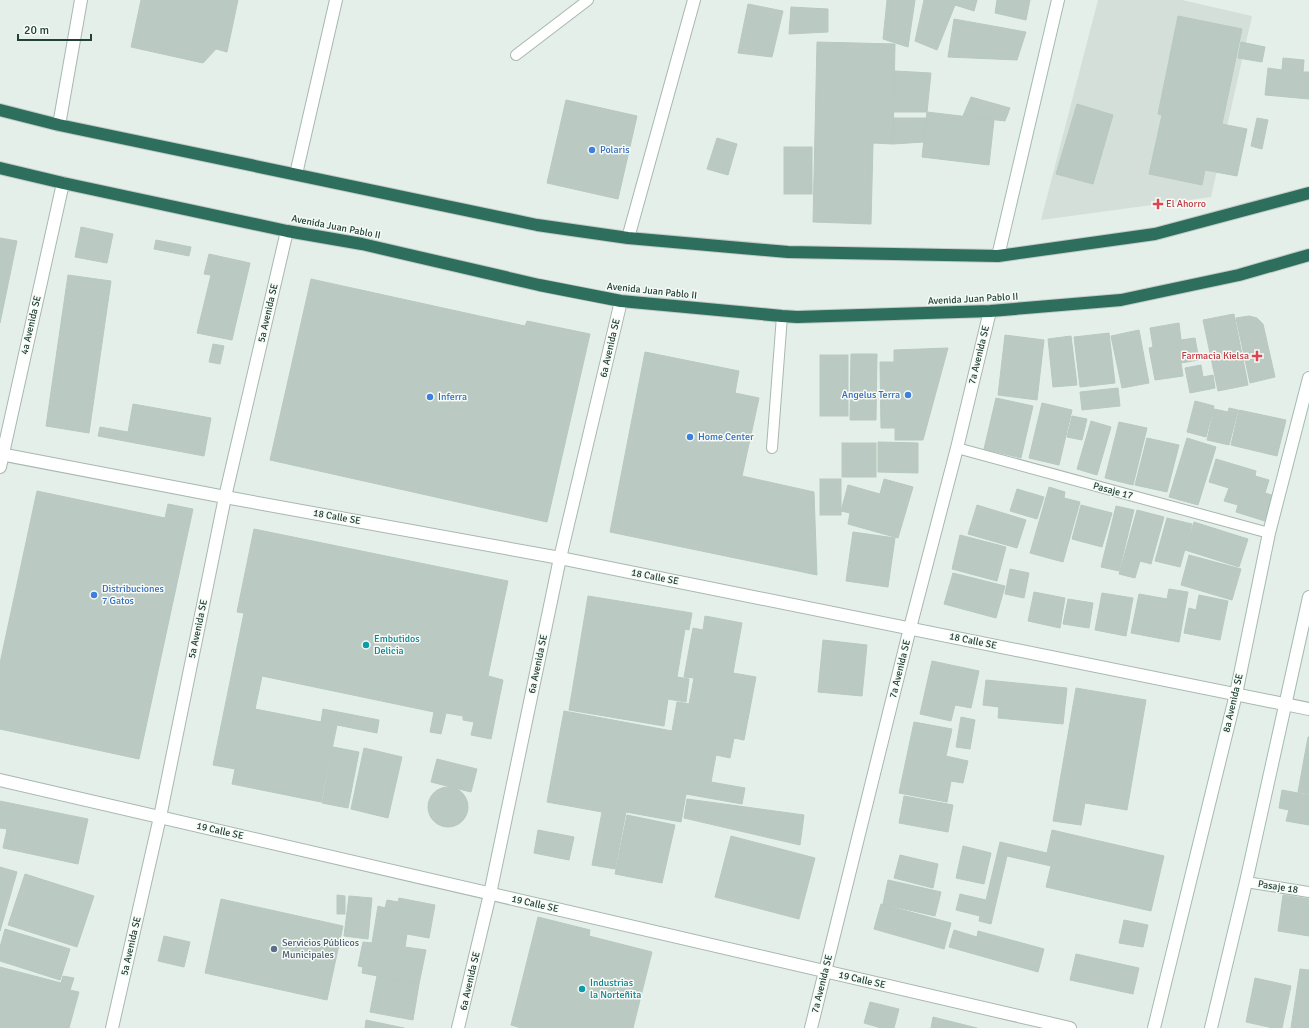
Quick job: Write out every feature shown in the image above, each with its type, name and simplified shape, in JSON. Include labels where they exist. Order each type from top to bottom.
[{"type":"highway","points":[[0,110],[59,125],[537,225],[628,238],[788,252],[998,256],[1155,234],[1309,193]]},
{"type":"highway","name":"Avenida Juan Pablo II","points":[[0,168],[287,231],[362,244],[540,285],[621,301],[797,317],[990,311],[1121,300],[1240,275],[1309,255]]},
{"type":"street","points":[[59,125],[81,0]]},
{"type":"street","points":[[296,174],[336,0]]},
{"type":"street","points":[[628,238],[694,0]]},
{"type":"street","points":[[998,256],[1058,0]]},
{"type":"street","name":"4a Avenida SE","points":[[0,467],[1,454],[63,183]]},
{"type":"street","name":"5a Avenida SE","points":[[112,1028],[160,817],[225,497],[287,231]]},
{"type":"street","name":"6a Avenida SE","points":[[458,1028],[490,894],[560,558],[621,301]]},
{"type":"street","name":"7a Avenida SE","points":[[811,1028],[990,311]]},
{"type":"street","name":"8a Avenida SE","points":[[1154,1028],[1236,694],[1270,533],[1309,378]]},
{"type":"street","name":"18 Calle SE","points":[[1,454],[225,497],[560,558],[1309,709]]},
{"type":"street","points":[[1211,1028],[1246,882],[1308,604]]},
{"type":"street","name":"19 Calle SE","points":[[0,780],[1070,1028]]},
{"type":"lane","points":[[516,55],[588,0]]},
{"type":"lane","points":[[772,448],[782,316]]},
{"type":"lane","name":"Pasaje 17","points":[[957,448],[1270,533]]},
{"type":"lane","name":"Pasaje 18","points":[[1246,882],[1309,892]]},
{"type":"shaded area","points":[[1098,0],[1182,0],[1252,16],[1211,197],[1041,220]]},
{"type":"building","points":[[141,0],[238,0],[227,52],[216,49],[203,63],[131,47]]},
{"type":"building","points":[[887,0],[915,0],[908,47],[883,39]]},
{"type":"building","points":[[924,0],[977,0],[974,11],[955,5],[937,50],[915,41]]},
{"type":"building","points":[[997,0],[1030,0],[1026,20],[995,13]]},
{"type":"building","points":[[748,4],[783,11],[772,57],[738,53]]},
{"type":"building","points":[[791,7],[828,9],[828,32],[789,34]]},
{"type":"building","points":[[1178,16],[1242,29],[1222,124],[1247,129],[1237,176],[1205,170],[1202,185],[1149,174],[1162,115],[1158,114]]},
{"type":"building","points":[[954,19],[1026,32],[1017,60],[948,57]]},
{"type":"building","points":[[817,42],[895,44],[893,144],[873,143],[871,224],[813,222]]},
{"type":"building","points":[[1241,42],[1265,47],[1262,62],[1238,58]]},
{"type":"building","points":[[1283,58],[1304,60],[1303,72],[1309,72],[1309,99],[1265,95],[1268,68],[1282,70]]},
{"type":"building","points":[[895,71],[931,73],[927,112],[894,112]]},
{"type":"building","points":[[971,97],[1010,108],[1005,121],[963,116]]},
{"type":"building","name":"Polaris","points":[[566,100],[637,116],[618,199],[547,183]]},
{"type":"building","points":[[1077,104],[1113,115],[1093,184],[1056,174]]},
{"type":"building","points":[[927,112],[994,120],[989,165],[922,157]]},
{"type":"building","points":[[894,118],[926,118],[924,142],[893,144]]},
{"type":"building","points":[[1257,118],[1268,120],[1262,149],[1251,146]]},
{"type":"building","points":[[717,138],[737,144],[728,175],[707,169]]},
{"type":"building","points":[[784,147],[812,147],[812,194],[784,194]]},
{"type":"building","points":[[81,227],[113,234],[107,263],[75,257]]},
{"type":"building","points":[[0,238],[17,241],[0,323]]},
{"type":"building","points":[[156,240],[191,247],[189,256],[154,249]]},
{"type":"building","points":[[209,254],[250,263],[232,340],[197,333],[211,275],[204,274]]},
{"type":"building","points":[[68,275],[111,281],[89,433],[46,426]]},
{"type":"building","name":"Inferra","points":[[311,279],[525,326],[527,321],[590,334],[547,522],[270,460]]},
{"type":"building","points":[[1234,314],[1248,385],[1218,391],[1203,320]]},
{"type":"building","name":"Farmacia Kielsa","points":[[1249,316],[1257,318],[1263,324],[1275,377],[1250,383],[1236,318]]},
{"type":"building","points":[[1179,323],[1181,340],[1195,338],[1199,360],[1181,363],[1183,376],[1155,380],[1149,348],[1153,347],[1150,328]]},
{"type":"building","points":[[1139,330],[1149,383],[1122,388],[1111,336]]},
{"type":"building","points":[[1109,333],[1115,383],[1080,387],[1074,337]]},
{"type":"building","points":[[1005,335],[1044,340],[1037,400],[998,395]]},
{"type":"building","points":[[1071,336],[1077,385],[1053,387],[1048,339]]},
{"type":"building","points":[[213,344],[224,346],[220,364],[209,362]]},
{"type":"building","name":"Angelus Terra","points":[[948,348],[923,440],[895,440],[895,428],[881,428],[880,362],[894,362],[894,350]]},
{"type":"building","name":"Home Center","points":[[645,352],[739,371],[735,393],[759,398],[742,476],[814,492],[817,575],[610,532]]},
{"type":"building","points":[[851,354],[877,354],[876,420],[850,420]]},
{"type":"building","points":[[820,355],[848,355],[848,416],[820,416]]},
{"type":"building","points":[[1201,365],[1203,377],[1213,375],[1215,388],[1190,393],[1185,368]]},
{"type":"building","points":[[1118,388],[1120,406],[1082,410],[1080,392]]},
{"type":"building","points":[[996,398],[1033,406],[1021,458],[984,449]]},
{"type":"building","points":[[1195,401],[1214,406],[1206,437],[1187,432]]},
{"type":"building","points":[[1042,403],[1072,410],[1059,465],[1029,458]]},
{"type":"building","points":[[133,404],[211,418],[204,456],[98,436],[100,427],[128,432]]},
{"type":"building","points":[[1229,408],[1238,410],[1229,445],[1207,440],[1214,409],[1228,412]]},
{"type":"building","points":[[1239,410],[1286,420],[1277,456],[1231,445]]},
{"type":"building","points":[[1072,416],[1087,419],[1082,440],[1067,437]]},
{"type":"building","points":[[1091,421],[1111,427],[1097,475],[1077,469]]},
{"type":"building","points":[[1119,422],[1147,428],[1133,485],[1105,478]]},
{"type":"building","points":[[1147,438],[1179,445],[1167,492],[1135,485]]},
{"type":"building","points":[[1187,438],[1216,447],[1198,505],[1169,497]]},
{"type":"building","points":[[878,442],[918,443],[918,473],[878,472]]},
{"type":"building","points":[[842,443],[876,443],[876,477],[842,477]]},
{"type":"building","points":[[1216,459],[1256,471],[1255,476],[1269,480],[1265,493],[1275,496],[1268,522],[1236,512],[1238,505],[1224,501],[1229,488],[1209,482]]},
{"type":"building","points":[[820,479],[841,479],[841,515],[820,515]]},
{"type":"building","points":[[884,479],[913,487],[898,538],[848,524],[850,513],[841,511],[848,485],[880,494]]},
{"type":"building","points":[[1049,487],[1065,492],[1064,498],[1080,502],[1063,562],[1030,553]]},
{"type":"building","points":[[1017,489],[1044,497],[1037,519],[1010,511]]},
{"type":"building","name":"Distribuciones 7 Gatos","points":[[37,491],[165,518],[168,504],[193,509],[139,759],[0,729],[0,663]]},
{"type":"building","points":[[977,505],[1026,520],[1017,548],[968,534]]},
{"type":"building","points":[[1081,505],[1112,513],[1102,547],[1072,539]]},
{"type":"building","points":[[1116,506],[1134,510],[1119,571],[1101,567]]},
{"type":"building","points":[[1137,510],[1164,517],[1151,564],[1140,561],[1135,578],[1119,574]]},
{"type":"building","points":[[1167,518],[1192,524],[1180,567],[1155,561]]},
{"type":"building","points":[[1194,522],[1248,539],[1239,567],[1185,550]]},
{"type":"building","name":"Embutidos Delicia","points":[[254,529],[508,581],[488,676],[503,680],[491,739],[471,735],[474,722],[463,720],[463,716],[446,713],[441,734],[430,732],[434,712],[262,676],[255,709],[321,722],[323,709],[379,720],[377,733],[337,725],[321,802],[232,784],[235,769],[213,765],[244,613],[237,612]]},
{"type":"building","points":[[853,532],[895,538],[888,587],[846,581]]},
{"type":"building","points":[[960,535],[1006,547],[997,581],[952,569]]},
{"type":"building","points":[[1189,555],[1241,569],[1232,600],[1181,585]]},
{"type":"building","points":[[1010,569],[1029,573],[1024,598],[1005,594]]},
{"type":"building","points":[[953,573],[1005,586],[996,618],[944,604]]},
{"type":"building","points":[[1169,589],[1188,592],[1179,642],[1131,633],[1139,594],[1167,599]]},
{"type":"building","points":[[1034,592],[1065,598],[1060,628],[1028,621]]},
{"type":"building","points":[[1102,593],[1133,598],[1126,636],[1095,630]]},
{"type":"building","points":[[1199,595],[1228,601],[1220,640],[1184,633],[1189,608],[1196,610]]},
{"type":"building","points":[[588,596],[692,613],[689,630],[685,629],[677,677],[689,679],[686,702],[668,699],[664,726],[569,710]]},
{"type":"building","points":[[1068,599],[1093,603],[1089,628],[1063,624]]},
{"type":"building","points":[[705,616],[742,623],[733,673],[756,677],[744,740],[734,738],[730,758],[716,755],[711,782],[745,788],[742,804],[686,794],[681,822],[626,812],[615,869],[592,865],[602,812],[547,802],[564,711],[672,731],[677,702],[689,704],[694,678],[684,677],[693,628],[703,630]]},
{"type":"building","points":[[823,640],[867,645],[862,696],[818,692]]},
{"type":"building","points":[[932,661],[979,671],[971,708],[955,705],[951,721],[920,714]]},
{"type":"building","points":[[986,680],[1067,688],[1063,724],[998,718],[999,707],[983,705]]},
{"type":"building","points":[[1076,688],[1146,700],[1127,810],[1085,803],[1081,825],[1053,821]]},
{"type":"building","points":[[961,717],[975,720],[970,749],[956,747]]},
{"type":"building","points":[[914,722],[952,729],[946,756],[968,761],[963,783],[951,781],[947,802],[899,793]]},
{"type":"building","points":[[1309,737],[1309,794],[1298,792]]},
{"type":"building","points":[[333,747],[359,752],[348,808],[322,803]]},
{"type":"building","points":[[364,748],[402,757],[388,818],[351,809]]},
{"type":"building","points":[[437,759],[477,769],[471,792],[431,782]]},
{"type":"building","points":[[448,787],[462,793],[468,807],[462,821],[448,827],[434,821],[428,807],[434,793]]},
{"type":"building","points":[[1282,790],[1309,795],[1309,825],[1286,821],[1289,810],[1279,808]]},
{"type":"building","points":[[904,796],[953,805],[948,832],[899,823]]},
{"type":"building","points":[[687,799],[804,815],[800,845],[684,818]]},
{"type":"building","points":[[0,801],[88,819],[78,864],[3,848],[7,829],[0,828]]},
{"type":"building","points":[[627,815],[675,825],[662,883],[615,874]]},
{"type":"building","points":[[538,830],[574,837],[569,860],[534,853]]},
{"type":"building","points":[[1052,830],[1164,856],[1151,911],[1046,887],[1051,866],[1007,856],[991,924],[979,921],[980,916],[956,910],[960,894],[986,900],[1000,842],[1047,853]]},
{"type":"building","points":[[731,836],[815,858],[799,919],[715,897]]},
{"type":"building","points":[[963,846],[991,853],[984,884],[956,878]]},
{"type":"building","points":[[900,855],[938,864],[933,888],[894,878]]},
{"type":"building","points":[[0,867],[17,872],[0,931]]},
{"type":"building","points":[[25,874],[94,896],[77,947],[8,925]]},
{"type":"building","points":[[888,880],[941,892],[935,916],[883,904]]},
{"type":"building","points":[[337,895],[345,896],[345,914],[337,914]]},
{"type":"building","points":[[1283,895],[1309,899],[1309,936],[1278,931]]},
{"type":"building","points":[[349,896],[372,898],[368,939],[344,936]]},
{"type":"building","points":[[399,898],[435,905],[429,938],[407,934],[405,947],[426,950],[419,984],[362,973],[363,967],[358,966],[363,942],[372,943],[378,906],[385,908],[387,900],[398,902]]},
{"type":"building","name":"Servicios Públicos Municipales","points":[[221,899],[343,926],[327,1000],[205,973]]},
{"type":"building","points":[[881,904],[951,923],[944,949],[874,929]]},
{"type":"building","name":"Industrias la Norteñita","points":[[538,917],[590,930],[589,936],[652,952],[633,1028],[521,1028],[511,1025]]},
{"type":"building","points":[[1124,920],[1148,925],[1143,947],[1119,943]]},
{"type":"building","points":[[5,929],[70,949],[60,980],[0,961],[0,947]]},
{"type":"building","points":[[954,930],[977,937],[978,931],[1044,949],[1038,972],[949,947]]},
{"type":"building","points":[[164,936],[190,942],[184,967],[158,961]]},
{"type":"building","points":[[1076,954],[1139,968],[1133,994],[1070,980]]},
{"type":"building","points":[[0,967],[61,983],[63,976],[74,978],[70,990],[79,992],[69,1028],[0,1028]]},
{"type":"building","points":[[1300,969],[1309,970],[1309,1028],[1291,1028]]},
{"type":"building","points":[[377,976],[419,984],[413,1020],[370,1012]]},
{"type":"building","points":[[1255,978],[1291,986],[1282,1028],[1273,1028],[1246,1022]]},
{"type":"building","points":[[870,1002],[899,1009],[894,1028],[881,1028],[864,1023]]},
{"type":"building","points":[[933,1017],[961,1024],[960,1028],[931,1028]]},
{"type":"building","points":[[366,1020],[404,1028],[365,1028]]},
{"type":"building","points":[[961,1024],[977,1028],[960,1028]]},
{"type":"place","name":"Polaris","points":[[592,150]]},
{"type":"place","name":"El Ahorro","points":[[1158,204]]},
{"type":"place","name":"Farmacia Kielsa","points":[[1257,356]]},
{"type":"place","name":"Angelus Terra","points":[[908,395]]},
{"type":"place","name":"Inferra","points":[[430,397]]},
{"type":"place","name":"Home Center","points":[[690,437]]},
{"type":"place","name":"Distribuciones 7 Gatos","points":[[94,595]]},
{"type":"place","name":"Embutidos Delicia","points":[[366,645]]},
{"type":"place","name":"Servicios Públicos Municipales","points":[[274,949]]},
{"type":"place","name":"Industrias la Norteñita","points":[[582,989]]}]
